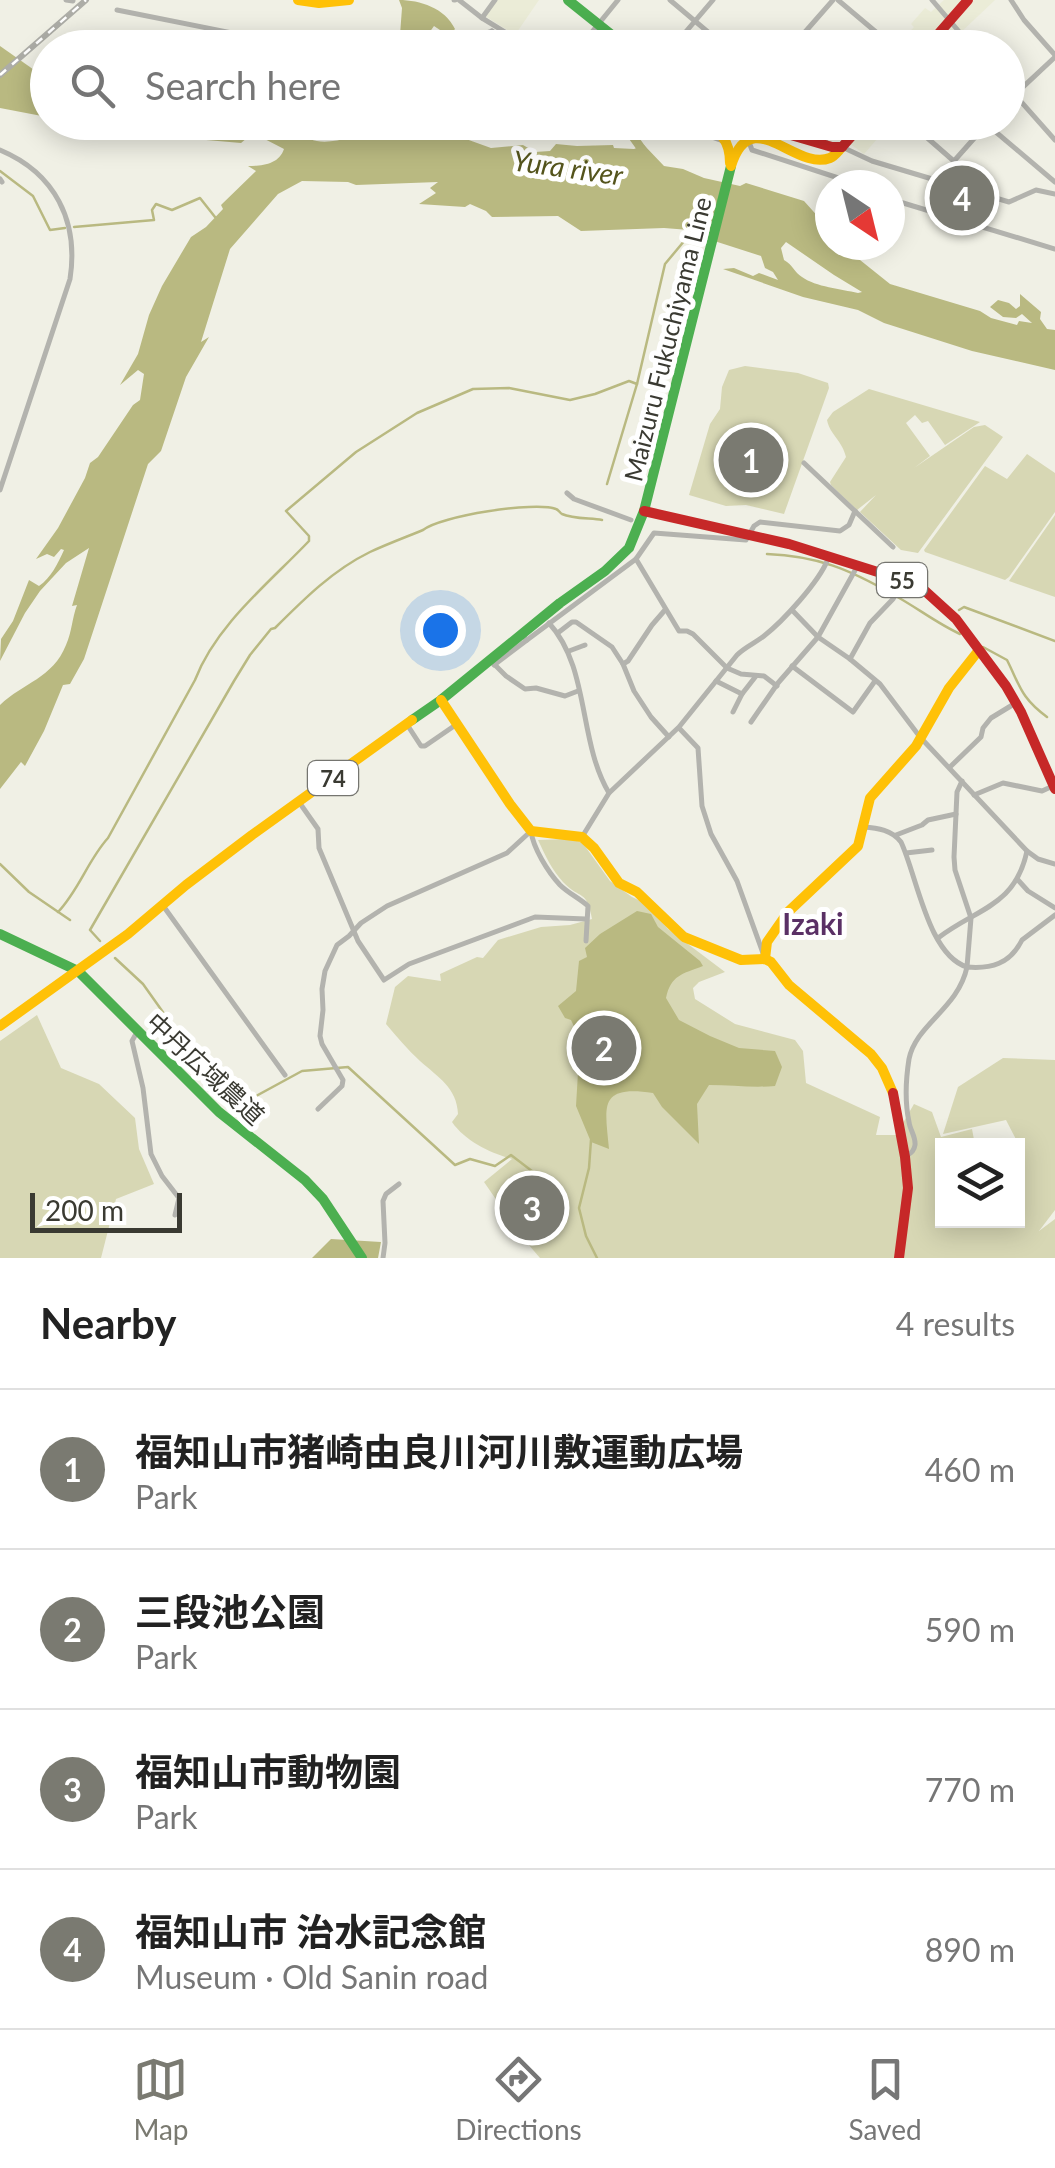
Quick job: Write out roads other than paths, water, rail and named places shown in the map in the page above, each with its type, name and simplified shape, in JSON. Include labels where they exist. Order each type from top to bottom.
[{"type":"main road","points":[[298,0],[349,0]]},
{"type":"main road","points":[[558,0],[602,30]]},
{"type":"main road","points":[[568,0],[600,30]]},
{"type":"main road","points":[[941,30],[968,0]]},
{"type":"main road","points":[[730,140],[735,144],[758,140]]},
{"type":"main road","points":[[767,140],[823,160],[832,157],[848,140]]},
{"type":"main road","points":[[808,140],[842,147]]},
{"type":"main road","points":[[831,140],[842,147]]},
{"type":"main road","name":"Maizuru Fukuchiyama Line","points":[[735,144],[645,507],[829,556],[924,590],[948,608],[1016,703],[1054,788]]},
{"type":"main road","name":"74","points":[[0,1026],[525,637],[622,557],[636,537],[645,507]]},
{"type":"main road","points":[[765,959],[773,932],[806,893],[852,853],[860,840],[870,798],[895,772],[949,688],[979,650]]},
{"type":"main road","points":[[441,700],[532,831],[582,837],[619,883],[637,892],[684,937],[741,960],[772,962],[789,985],[871,1054],[892,1086],[905,1157],[908,1188],[898,1258]]},
{"type":"main road","name":"中丹広域農道","points":[[0,934],[78,971],[218,1112],[306,1180],[362,1258]]},
{"type":"street","points":[[456,0],[495,30]]},
{"type":"street","points":[[482,18],[496,0]]},
{"type":"street","points":[[593,30],[618,0]]},
{"type":"street","points":[[670,0],[706,30]]},
{"type":"street","points":[[687,30],[713,0]]},
{"type":"street","points":[[807,30],[836,0],[873,30]]},
{"type":"street","points":[[932,0],[958,30]]},
{"type":"street","points":[[1011,0],[1055,56],[1025,84]]},
{"type":"street","points":[[116,10],[217,30]]},
{"type":"street","points":[[488,30],[497,26],[503,30]]},
{"type":"street","points":[[1025,106],[1055,140]]},
{"type":"street","points":[[723,140],[815,170]]},
{"type":"street","points":[[930,140],[997,199]]},
{"type":"street","points":[[954,161],[972,140]]},
{"type":"street","points":[[1006,140],[1055,182]]},
{"type":"street","points":[[842,147],[872,161],[1009,202],[1036,190],[1055,194]]},
{"type":"street","points":[[0,150],[33,168],[46,182],[64,212],[73,245],[70,279],[0,490]]},
{"type":"street","points":[[905,204],[1055,249]]},
{"type":"street","points":[[804,463],[893,547]]},
{"type":"street","points":[[567,494],[631,520]]},
{"type":"street","points":[[525,637],[636,559],[651,530],[746,540],[760,522],[840,531],[855,512]]},
{"type":"street","points":[[582,837],[610,792],[669,737],[745,647],[792,610],[824,569],[829,556]]},
{"type":"street","points":[[636,559],[679,631],[693,634],[728,668],[741,674],[764,676],[777,686]]},
{"type":"street","points":[[751,722],[818,637],[858,565]]},
{"type":"street","points":[[850,659],[870,623],[893,599],[903,580]]},
{"type":"street","points":[[623,664],[665,610]]},
{"type":"street","points":[[792,610],[818,637],[875,682],[920,737],[1027,852],[1055,864]]},
{"type":"street","points":[[549,622],[568,651],[593,756],[610,792]]},
{"type":"street","points":[[558,632],[576,622],[607,642],[623,664],[634,691],[669,737]]},
{"type":"street","points":[[568,651],[584,646]]},
{"type":"street","points":[[492,662],[525,689],[565,696],[578,691]]},
{"type":"street","points":[[792,666],[853,712],[875,682]]},
{"type":"street","points":[[732,712],[757,676]]},
{"type":"street","points":[[716,682],[742,694]]},
{"type":"street","points":[[950,767],[980,737],[991,718],[1016,703]]},
{"type":"street","points":[[408,724],[420,746],[426,746],[457,724]]},
{"type":"street","points":[[678,727],[698,748],[702,806],[711,834],[737,881],[765,959]]},
{"type":"street","points":[[905,1157],[915,1144],[908,1123],[910,1055],[914,1044],[956,996],[967,968],[971,918],[955,870],[956,814],[962,781]]},
{"type":"street","points":[[974,795],[1003,783],[1042,791],[1054,788]]},
{"type":"street","points":[[299,802],[318,829],[318,848],[362,948],[384,980],[409,964],[535,917],[586,919]]},
{"type":"street","points":[[896,835],[928,820],[956,814]]},
{"type":"street","points":[[863,826],[896,835],[938,938],[952,960],[967,968],[988,969],[1010,957],[1022,940],[1055,912],[1018,880]]},
{"type":"street","points":[[532,831],[531,838],[552,874],[563,888],[588,906],[586,941]]},
{"type":"street","points":[[318,1109],[342,1086],[320,1036],[322,989],[332,952],[387,906],[507,853],[532,831]]},
{"type":"street","points":[[906,852],[932,850]]},
{"type":"street","points":[[938,938],[1011,890],[1027,852]]},
{"type":"street","points":[[163,905],[285,1075]]},
{"type":"street","points":[[136,1032],[132,1041],[143,1088],[151,1154],[179,1198],[175,1214]]},
{"type":"street","points":[[383,1258],[383,1200],[399,1184]]},
{"type":"water","points":[[399,0],[431,7],[455,29],[440,30],[434,26],[431,30],[400,30]]},
{"type":"water","points":[[0,46],[30,67],[30,114],[0,108]]},
{"type":"water","name":"Yura river","points":[[267,140],[469,140],[491,148],[523,145],[535,152],[550,151],[556,144],[634,149],[644,145],[664,166],[740,186],[746,183],[804,201],[815,213],[815,260],[860,260],[890,284],[980,311],[991,318],[1017,325],[1019,321],[1032,323],[1022,314],[1016,318],[1003,317],[990,307],[998,300],[1016,309],[1020,306],[1020,294],[1041,312],[1040,319],[1047,329],[1055,330],[1055,370],[972,351],[884,323],[858,310],[803,297],[723,269],[734,268],[753,276],[759,273],[778,280],[765,268],[761,256],[705,238],[702,231],[581,231],[558,216],[492,217],[470,204],[419,204],[436,193],[430,188],[438,182],[356,185],[302,181],[278,194],[230,249],[201,342],[209,337],[186,377],[161,451],[148,464],[84,659],[70,684],[63,685],[25,766],[21,762],[0,789],[0,705],[45,673],[60,656],[70,635],[77,605],[72,606],[89,548],[66,563],[40,591],[0,661],[1,639],[13,621],[29,580],[39,586],[54,570],[64,550],[54,557],[47,554],[36,559],[58,528],[90,463],[140,400],[144,374],[138,370],[120,385],[138,354],[162,286],[191,237],[206,227],[223,209],[221,205],[256,171],[248,166],[265,165],[284,149]],"holes":[[[786,242],[862,292],[808,280],[784,260],[781,248]]]},
{"type":"water","points":[[637,911],[651,914],[658,927],[703,966],[679,976],[668,990],[666,998],[679,1020],[739,1048],[775,1051],[782,1067],[775,1086],[709,1085],[697,1104],[699,1144],[653,1093],[622,1092],[609,1102],[609,1149],[591,1142],[576,1106],[580,1039],[571,1020],[565,1018],[558,1006],[576,991],[579,961],[587,957],[585,948]]},
{"type":"water","points":[[331,1239],[381,1242],[378,1258],[312,1258]]},
{"type":"waterway","points":[[635,140],[646,155]]},
{"type":"waterway","points":[[0,171],[33,196],[50,230],[65,228]]},
{"type":"waterway","points":[[74,227],[154,220],[152,210],[156,204],[172,210],[200,198],[215,217]]},
{"type":"waterway","points":[[607,484],[637,384],[665,264],[695,228]]},
{"type":"waterway","points":[[58,912],[108,838],[216,641],[309,541],[309,536],[286,511],[356,452],[417,413],[473,389],[509,388],[570,400],[629,381],[637,384]]},
{"type":"waterway","points":[[100,941],[90,930],[250,655],[271,629],[319,586],[370,552],[467,515],[545,507],[571,517],[602,520]]},
{"type":"waterway","points":[[767,554],[817,561],[847,571],[960,634]]},
{"type":"waterway","points":[[959,610],[964,607],[1055,641]]},
{"type":"waterway","points":[[983,647],[1007,660],[1026,697],[1047,717]]},
{"type":"waterway","points":[[0,864],[29,892],[70,920]]},
{"type":"waterway","points":[[115,958],[143,984],[165,1015],[177,1047],[234,1098],[247,1101],[302,1071],[348,1067],[455,1165],[470,1159],[495,1166],[511,1155],[558,1191]]},
{"type":"waterway","points":[[591,1140],[579,1208],[597,1258]]},
{"type":"railway","points":[[52,30],[86,0]]},
{"type":"railway","points":[[0,75],[30,49]]},
{"type":"place","name":"福知山市 治水記念館","points":[[962,198]]},
{"type":"place","name":"福知山市猪崎由良川河川敷運動広場","points":[[751,460]]},
{"type":"place","name":"三段池公園","points":[[604,1048]]},
{"type":"place","name":"福知山市動物園","points":[[532,1208]]},
{"type":"district","name":"Izaki","points":[[813,923]]}]
